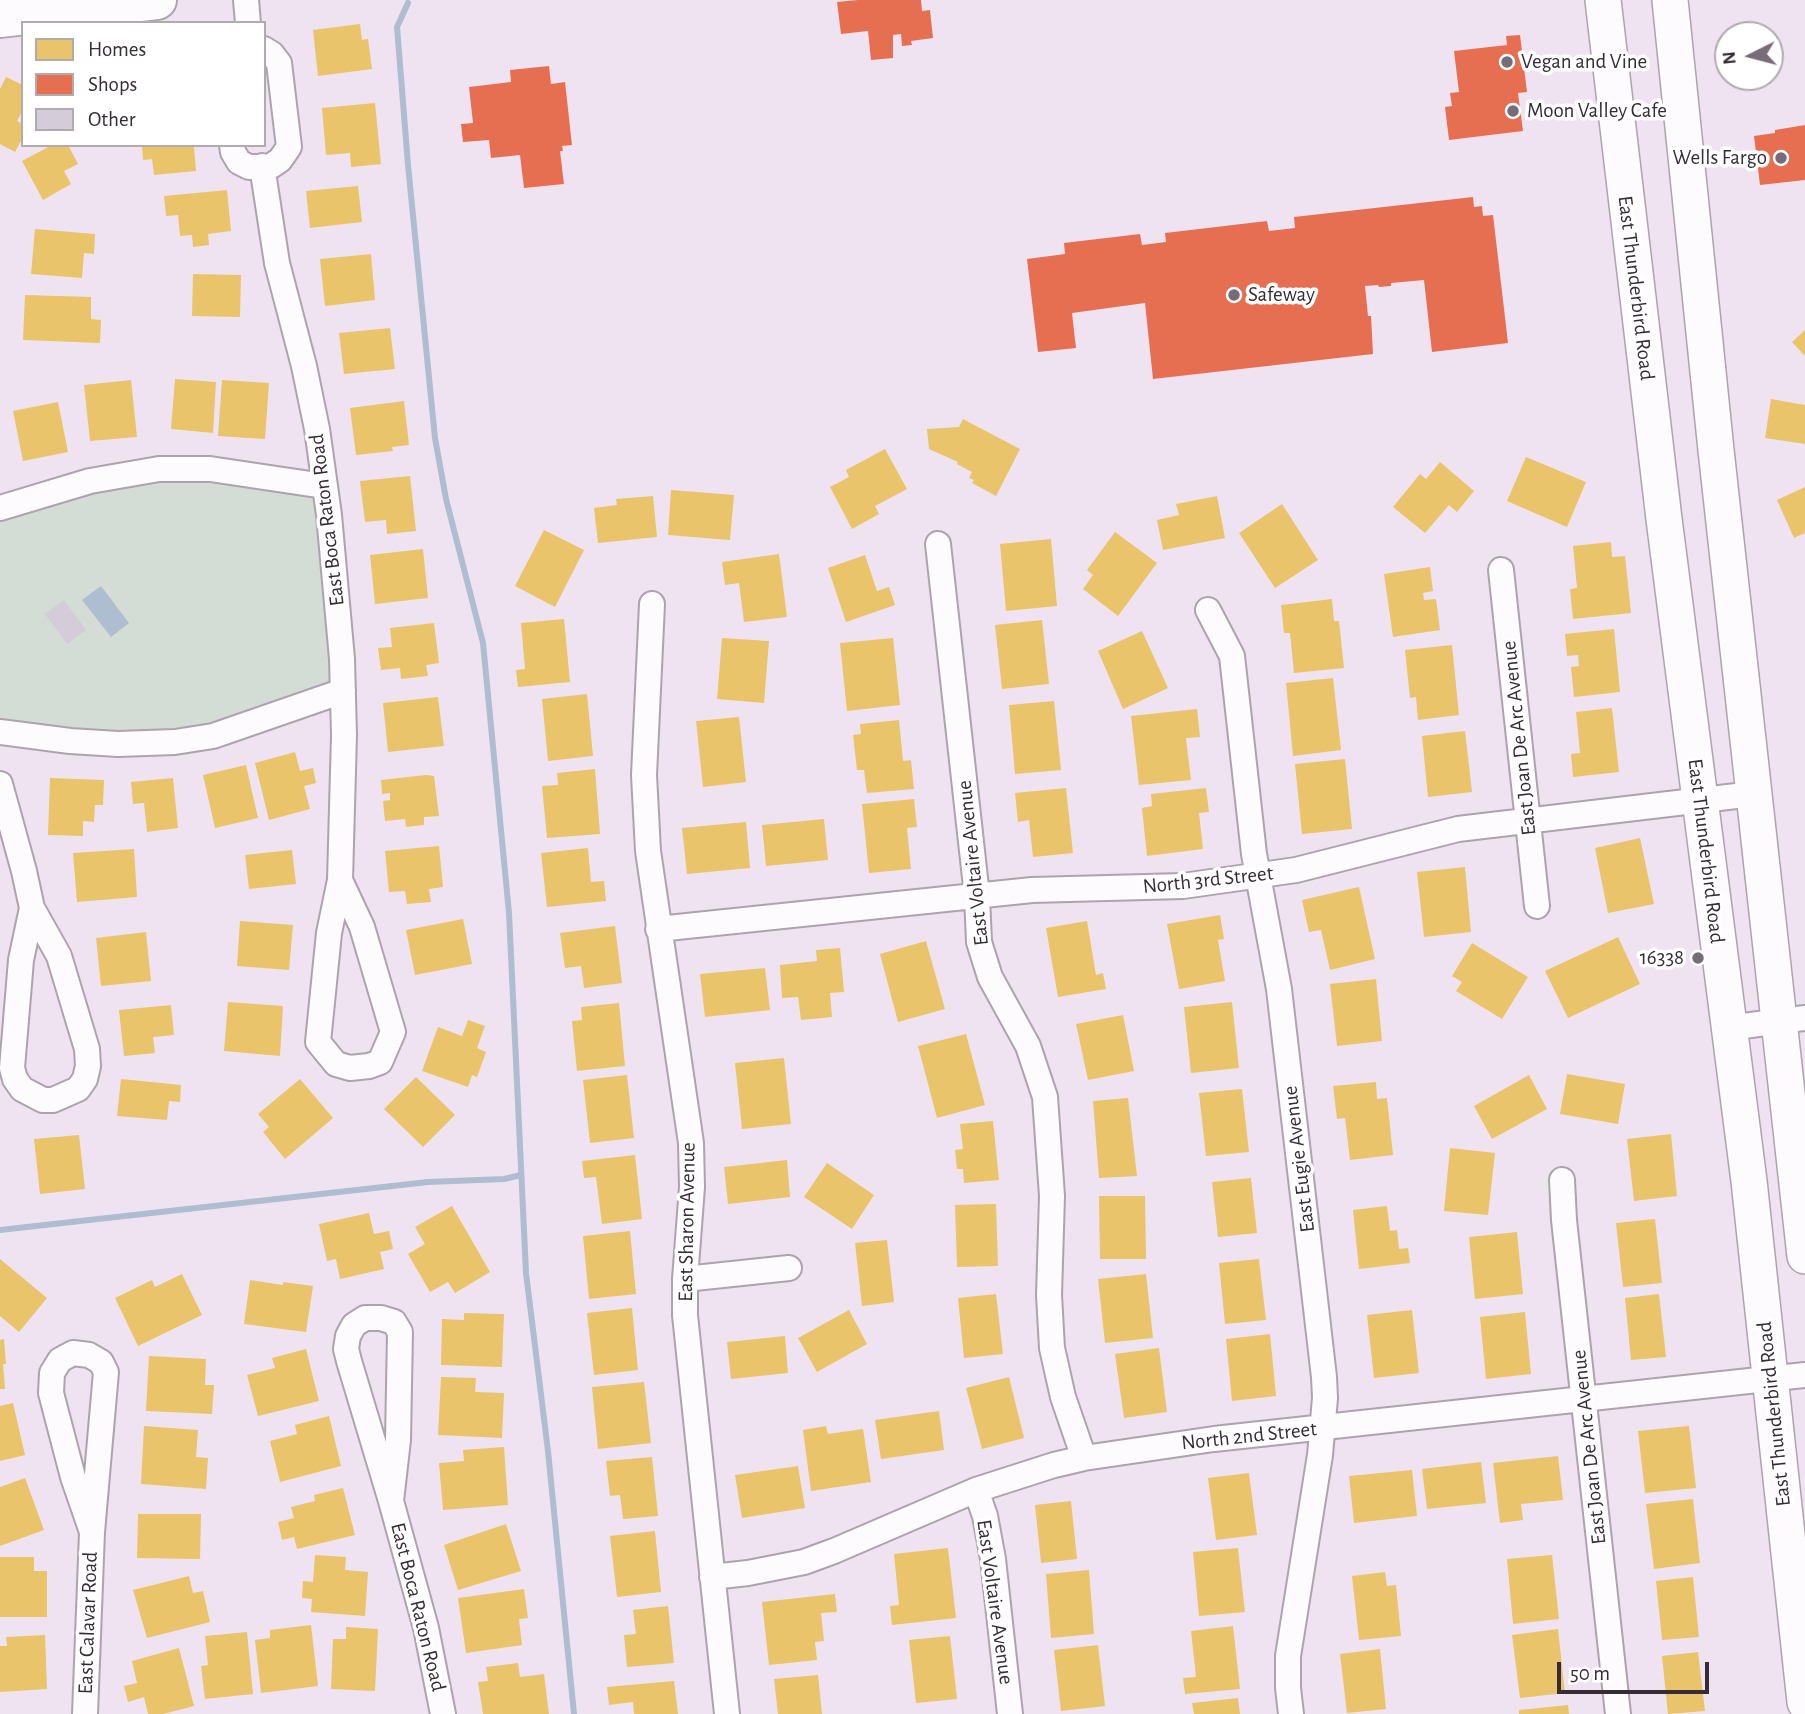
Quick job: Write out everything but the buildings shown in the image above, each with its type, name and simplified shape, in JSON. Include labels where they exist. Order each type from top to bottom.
[{"type":"main road","points":[[0,18],[157,0]]},
{"type":"main road","name":"East Thunderbird Road","points":[[1603,0],[1749,1181],[1805,1702]]},
{"type":"main road","points":[[1670,0],[1753,794],[1793,1020],[1805,1256]]},
{"type":"street","points":[[246,0],[248,21]]},
{"type":"street","points":[[232,147],[240,162],[249,167],[271,166],[280,160],[289,147],[279,62],[266,51]]},
{"type":"street","name":"East Boca Raton Road","points":[[262,166],[279,274],[304,366],[317,429],[332,541],[343,691],[340,880],[329,933],[318,1042],[336,1064],[350,1068],[380,1062],[393,1032],[362,927],[340,880]]},
{"type":"street","points":[[0,508],[90,481],[159,469],[210,469],[324,486]]},
{"type":"street","name":"East Voltaire Avenue","points":[[938,544],[977,896],[979,942],[990,977],[1028,1046],[1045,1097],[1052,1196],[1049,1295],[1052,1348],[1063,1396],[1084,1458]]},
{"type":"street","name":"East Joan De Arc Avenue","points":[[1501,570],[1537,906]]},
{"type":"street","name":"East Sharon Avenue","points":[[652,604],[644,775],[648,851],[691,1143],[692,1187],[685,1315],[727,1714]]},
{"type":"street","name":"East Eugie Avenue","points":[[1208,610],[1232,656],[1257,876],[1279,989],[1324,1377],[1323,1428],[1289,1656],[1290,1714]]},
{"type":"street","points":[[0,732],[118,744],[175,742],[213,736],[343,691]]},
{"type":"street","points":[[0,784],[32,908],[59,956],[87,1058],[85,1079],[78,1088],[52,1100],[43,1100],[22,1089],[12,1068],[21,960],[32,908]]},
{"type":"street","name":"North 3rd Street","points":[[659,929],[1032,890],[1183,886],[1296,870],[1458,829],[1753,794]]},
{"type":"street","points":[[1728,1028],[1793,1020]]},
{"type":"street","name":"East Joan De Arc Avenue","points":[[1562,1180],[1564,1220],[1618,1714]]},
{"type":"street","points":[[685,1279],[789,1268]]},
{"type":"street","name":"East Boca Raton Road","points":[[391,1501],[398,1440],[400,1332],[394,1322],[382,1318],[366,1318],[354,1325],[348,1336],[346,1349],[426,1628],[443,1714]]},
{"type":"street","name":"East Calavar Road","points":[[85,1714],[92,1532],[106,1372],[101,1362],[89,1355],[73,1353],[60,1360],[52,1373],[51,1393],[73,1477],[92,1532]]},
{"type":"street","name":"North 2nd Street","points":[[712,1577],[804,1562],[976,1490],[1084,1458],[1214,1439],[1805,1376]]},
{"type":"street","name":"East Voltaire Avenue","points":[[976,1490],[985,1516],[993,1559],[1010,1714]]},
{"type":"shaded area","points":[[134,472],[324,486],[343,691],[213,736],[0,732],[0,508]]},
{"type":"water","points":[[101,586],[129,623],[111,637],[82,600]]},
{"type":"waterway","points":[[408,3],[397,27],[408,165],[435,438],[446,499],[483,643],[509,913],[526,1273],[548,1451],[574,1714]]},
{"type":"waterway","points":[[0,1230],[428,1182],[504,1179],[521,1175]]},
{"type":"place","name":"Vegan and Vine","points":[[1507,62]]},
{"type":"place","name":"Moon Valley Cafe","points":[[1513,111]]},
{"type":"place","name":"Wells Fargo","points":[[1781,158]]},
{"type":"place","name":"Safeway","points":[[1234,295]]},
{"type":"place","name":"16338","points":[[1698,958]]}]
